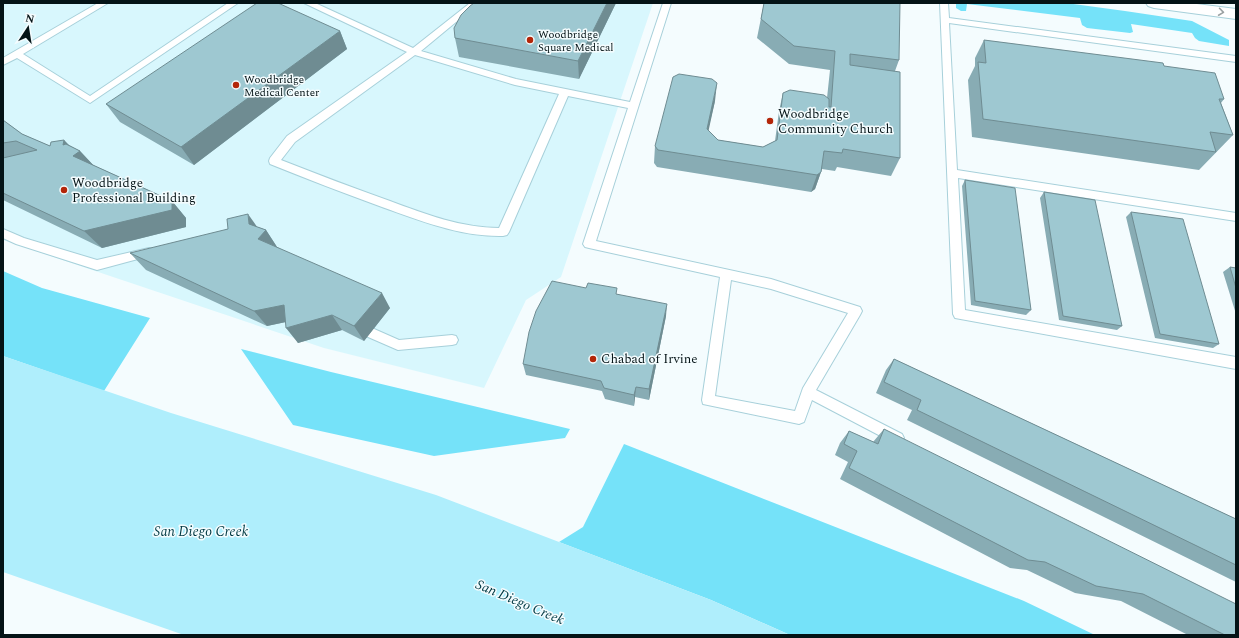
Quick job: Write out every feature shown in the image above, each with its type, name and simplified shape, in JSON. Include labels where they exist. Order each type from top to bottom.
[{"type":"main road","points":[[1154,3],[1236,14]]},
{"type":"lane","points":[[3,62],[104,3]]},
{"type":"lane","points":[[17,54],[90,100],[234,3]]},
{"type":"lane","points":[[308,3],[414,52],[515,82],[633,106]]},
{"type":"lane","points":[[475,3],[414,52],[291,139],[274,161],[342,189],[433,220],[486,233],[503,232],[566,92]]},
{"type":"lane","points":[[667,3],[589,244],[726,274],[771,284],[856,311],[808,392],[799,418],[708,400],[726,274]]},
{"type":"lane","points":[[944,3],[959,314],[1236,362]]},
{"type":"lane","points":[[945,20],[1236,59]]},
{"type":"lane","points":[[952,173],[1236,217]]},
{"type":"lane","points":[[3,233],[20,241],[97,265],[158,250]]},
{"type":"lane","points":[[348,322],[398,345],[452,340]]},
{"type":"lane","points":[[808,392],[912,445]]},
{"type":"shaded area","points":[[3,3],[653,3],[561,277],[526,300],[484,388],[324,348],[3,240]]},
{"type":"shaded area","points":[[956,3],[1066,3],[1192,21],[1229,40],[1229,46],[1199,41],[1192,33],[1131,24],[1133,32],[1130,33],[1087,28],[1082,25],[1080,18],[967,4],[966,11],[961,11],[956,8]]},
{"type":"shaded area","points":[[3,271],[42,288],[150,318],[104,391],[3,356]]},
{"type":"shaded area","points":[[241,349],[570,429],[565,438],[434,456],[293,425]]},
{"type":"shaded area","points":[[624,444],[1024,601],[1095,635],[790,635],[711,600],[559,542],[583,527]]},
{"type":"water","name":"San Diego Creek","points":[[3,356],[171,413],[436,495],[711,600],[790,635],[184,635],[3,572]]},
{"type":"building","name":"Woodbridge Medical Center","points":[[257,3],[278,3],[340,31],[181,147],[106,104]]},
{"type":"building","name":"Woodbridge Square Medical","points":[[474,3],[607,3],[578,61],[455,38],[454,28],[461,15]]},
{"type":"building","points":[[764,3],[900,3],[899,60],[850,54],[850,65],[900,72],[900,158],[843,149],[842,153],[824,151],[821,172],[817,175],[658,150],[655,146],[673,77],[679,74],[712,79],[717,83],[707,129],[718,140],[763,147],[777,140],[783,93],[790,90],[824,95],[829,99],[829,107],[831,107],[835,51],[794,46],[761,19]]},
{"type":"building","points":[[984,40],[1163,63],[1164,66],[1215,73],[1224,99],[1219,99],[1233,135],[1210,132],[1216,152],[983,119],[978,62],[986,63]]},
{"type":"building","name":"Woodbridge Professional Building","points":[[3,120],[22,134],[50,146],[51,142],[64,140],[63,145],[66,144],[80,151],[73,156],[172,201],[172,210],[84,231],[3,193],[3,158],[37,150],[16,141],[3,143]]},
{"type":"building","points":[[965,180],[1015,188],[1031,310],[975,301]]},
{"type":"building","points":[[1044,192],[1095,200],[1122,326],[1063,316]]},
{"type":"building","points":[[1131,212],[1183,219],[1219,344],[1160,334]]},
{"type":"building","points":[[248,214],[249,224],[266,230],[258,239],[382,293],[354,326],[332,315],[286,328],[284,305],[254,311],[130,253],[228,229],[227,219]]},
{"type":"building","points":[[1230,267],[1236,268],[1236,288]]},
{"type":"building","name":"Chabad of Irvine","points":[[552,281],[586,288],[588,283],[617,288],[616,294],[667,304],[649,389],[636,387],[634,395],[604,388],[601,381],[523,364],[529,332],[536,311]]},
{"type":"building","points":[[894,359],[1236,519],[1236,565],[917,410],[921,400],[884,382]]},
{"type":"building","points":[[884,429],[1236,604],[1236,635],[1225,635],[1143,594],[1096,586],[1045,562],[1028,560],[849,468],[857,451],[844,444],[849,431],[878,444]]},
{"type":"place","name":"Woodbridge Square Medical","points":[[530,40]]},
{"type":"place","name":"Woodbridge Medical Center","points":[[236,85]]},
{"type":"place","name":"Woodbridge Community Church","points":[[770,121]]},
{"type":"place","name":"Woodbridge Professional Building","points":[[64,190]]},
{"type":"place","name":"Chabad of Irvine","points":[[593,359]]}]
